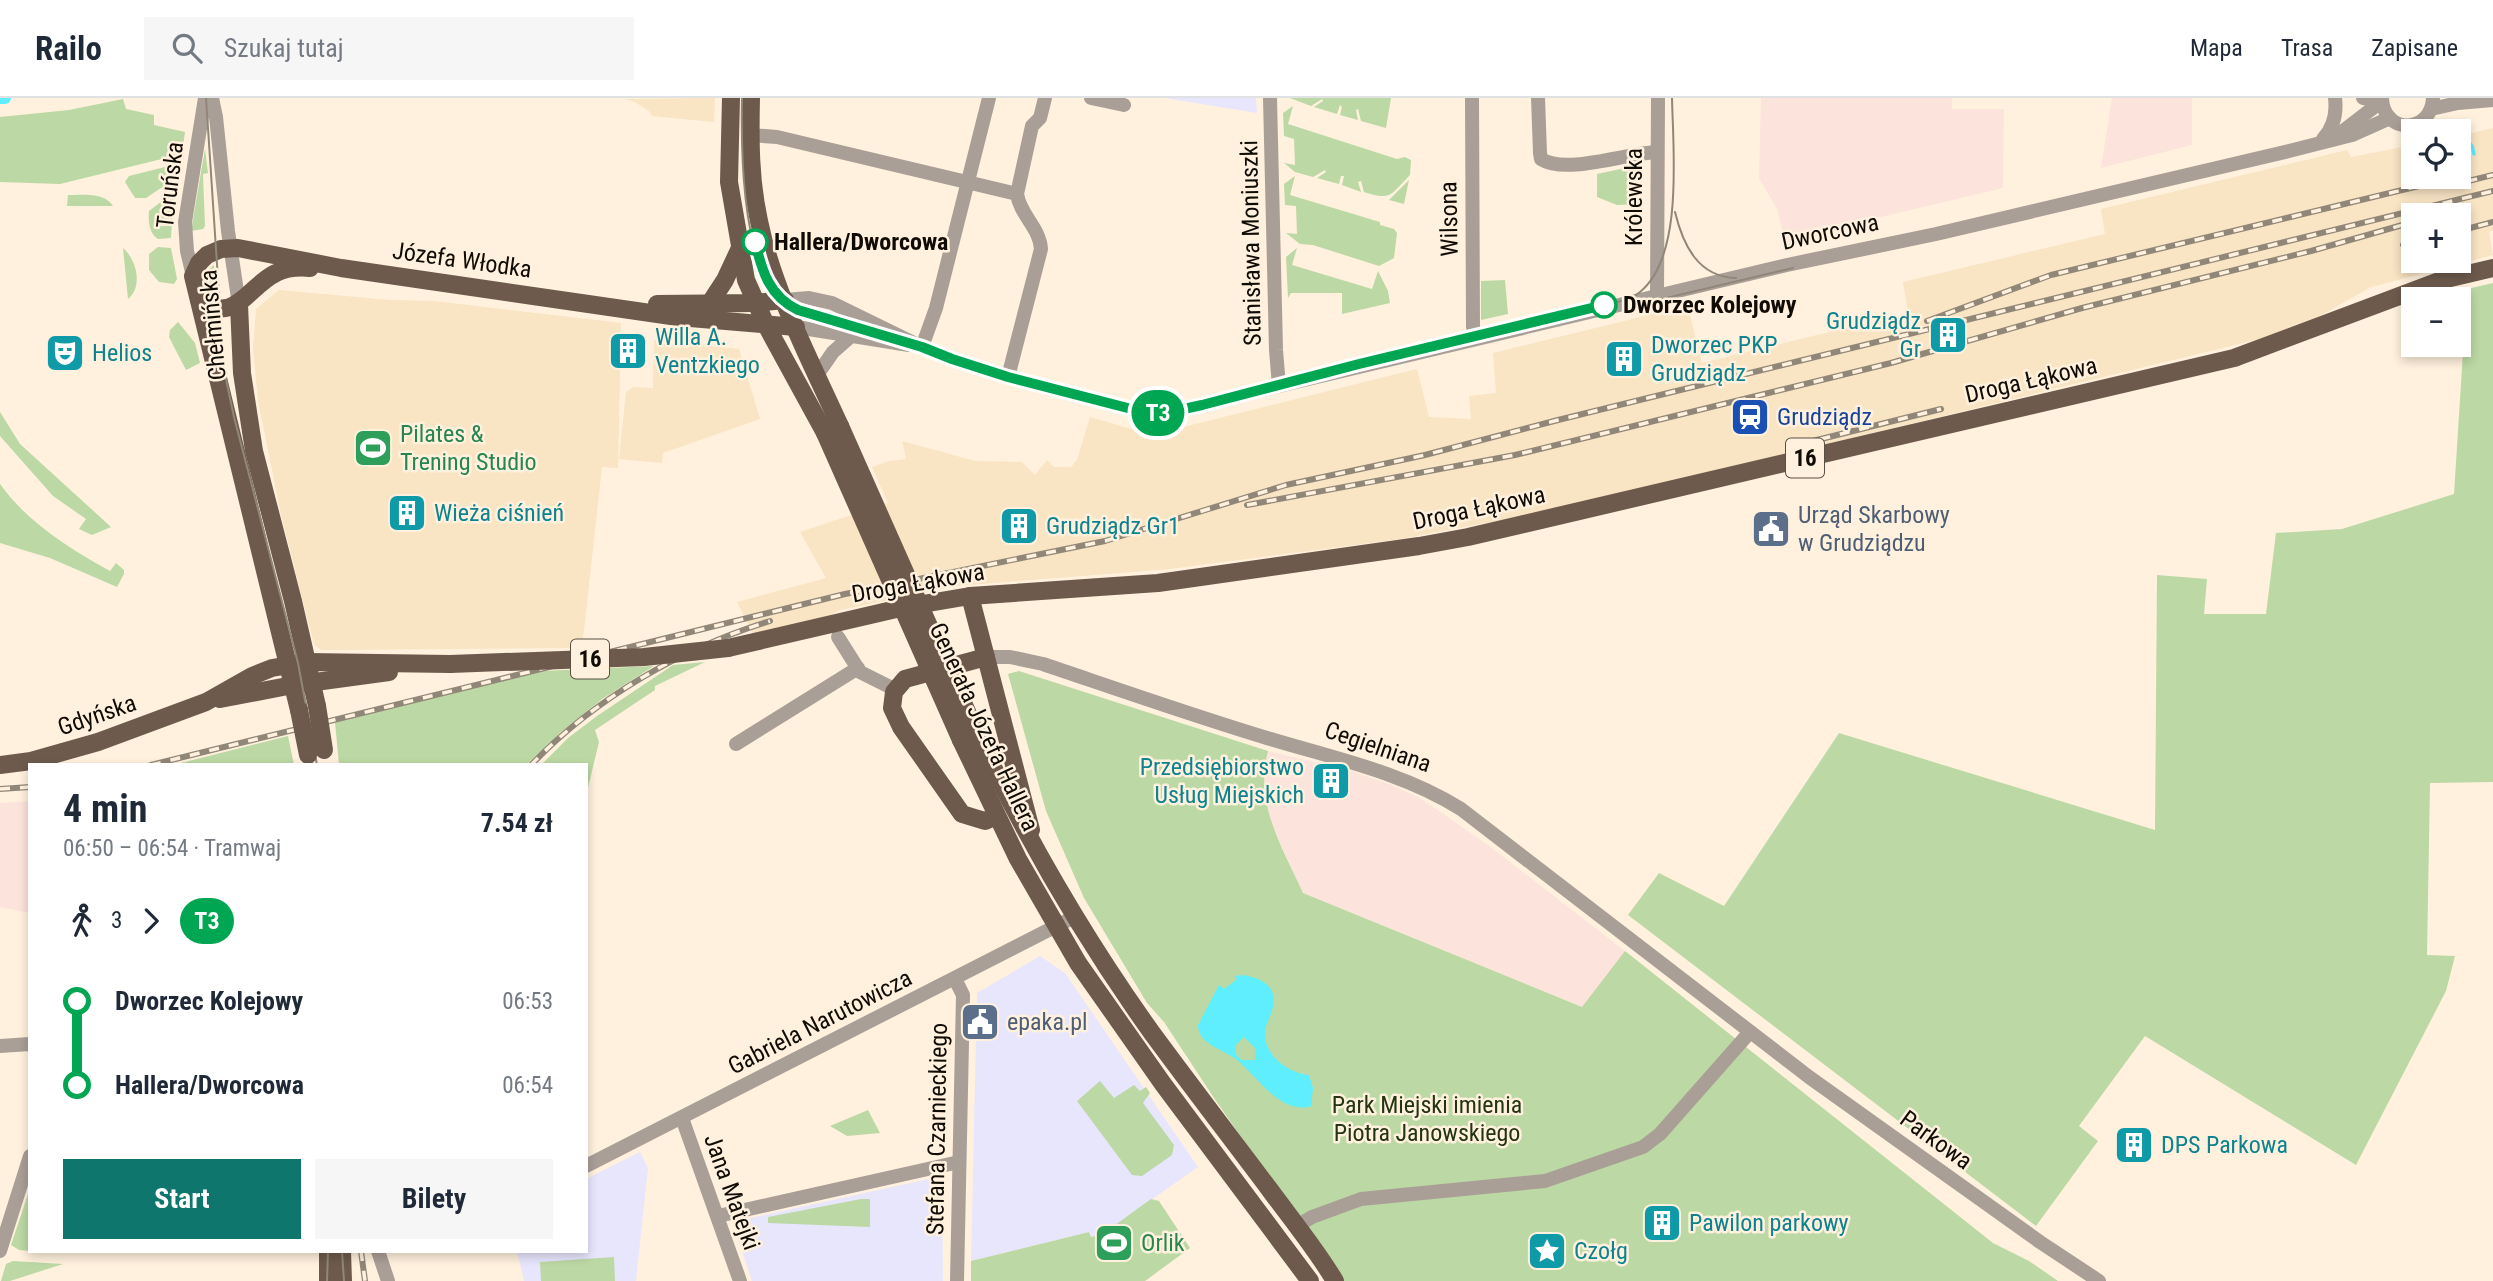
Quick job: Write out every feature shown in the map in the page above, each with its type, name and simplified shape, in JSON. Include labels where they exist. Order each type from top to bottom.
[{"type":"main road","name":"Generała Józefa Hallera","points":[[731,98],[729,182],[746,280],[765,325],[806,395],[832,430]]},
{"type":"main road","name":"Generała Józefa Hallera","points":[[751,98],[752,174],[766,251],[817,375],[832,430],[968,736],[996,816],[1078,963],[1163,1084],[1310,1281]]},
{"type":"main road","name":"Chełmińska","points":[[230,248],[216,250],[207,255],[199,262],[194,276],[281,633],[312,682],[317,706],[317,759]]},
{"type":"main road","name":"Józefa Włodka","points":[[230,248],[270,253],[341,268],[678,317],[796,327]]},
{"type":"main road","points":[[710,303],[725,280],[739,250]]},
{"type":"main road","name":"Józefa Włodka","points":[[239,305],[276,273],[304,267],[341,268]]},
{"type":"main road","name":"Droga Łąkowa","points":[[298,663],[450,664],[679,655],[728,648],[905,607],[970,596],[1158,583],[1419,546],[1468,537],[2234,358],[2442,280],[2493,268]]},
{"type":"main road","points":[[199,300],[215,308],[239,305]]},
{"type":"main road","name":"Józefa Włodka","points":[[576,301],[681,305],[785,300]]},
{"type":"main road","name":"Chełmińska","points":[[239,305],[242,373],[254,452],[298,663],[293,685],[317,759]]},
{"type":"main road","points":[[970,596],[1037,852]]},
{"type":"main road","points":[[252,676],[274,658],[281,633]]},
{"type":"main road","points":[[986,657],[915,674],[905,679],[896,690],[892,708],[895,718],[962,814],[985,821],[996,816]]},
{"type":"main road","name":"Gdyńska","points":[[206,702],[252,676],[272,668],[298,663]]},
{"type":"main road","name":"Droga Łąkowa","points":[[312,682],[450,664]]},
{"type":"main road","name":"Gdyńska","points":[[0,765],[66,752],[206,702],[312,682]]},
{"type":"main road","name":"Generała Józefa Hallera","points":[[968,736],[1006,796],[1074,918],[1152,1033],[1335,1281]]},
{"type":"main road","points":[[328,1253],[328,1281]]},
{"type":"main road","points":[[342,1253],[343,1281]]},
{"type":"street","name":"Toruńska","points":[[194,276],[187,251],[185,222],[205,98]]},
{"type":"street","name":"Toruńska","points":[[212,98],[230,248]]},
{"type":"street","points":[[922,347],[936,308],[989,98]]},
{"type":"street","points":[[1008,377],[1041,249],[1037,233],[1018,202],[1017,194],[1032,126],[1040,118],[1045,98]]},
{"type":"street","points":[[1091,98],[1124,105]]},
{"type":"street","name":"Stanisława Moniuszki","points":[[1270,98],[1279,386]]},
{"type":"street","name":"Wilsona","points":[[1472,98],[1473,314],[1476,338]]},
{"type":"street","points":[[1538,98],[1540,153],[1541,159],[1548,164],[1555,166],[1657,152]]},
{"type":"street","name":"Królewska","points":[[1657,296],[1658,98]]},
{"type":"street","points":[[2326,141],[2336,113],[2334,98]]},
{"type":"street","points":[[2363,98],[2382,100],[2385,112],[2398,124],[2416,124],[2423,120],[2432,104],[2493,100]]},
{"type":"street","name":"Dworcowa","points":[[2326,141],[2373,110],[2382,100]]},
{"type":"street","name":"Dworcowa","points":[[922,347],[1008,377],[1147,413],[1170,412],[1476,338],[1822,257],[1936,234],[2352,135],[2390,118]]},
{"type":"street","points":[[750,135],[776,137],[1017,194]]},
{"type":"street","name":"Chełmińska","points":[[230,248],[239,305]]},
{"type":"street","points":[[785,300],[809,298],[832,303],[922,347]]},
{"type":"street","points":[[796,327],[922,347]]},
{"type":"street","points":[[817,375],[833,352],[850,337]]},
{"type":"street","points":[[838,637],[866,676],[896,690]]},
{"type":"street","name":"Cegielniana","points":[[986,657],[1010,657],[1043,664],[1263,737],[1385,773],[1435,793],[1461,809],[1750,1032]]},
{"type":"street","points":[[736,744],[858,668]]},
{"type":"street","name":"Gabriela Narutowicza","points":[[588,1165],[1074,918]]},
{"type":"street","name":"Stefana Czarnieckiego","points":[[955,979],[963,995],[957,1281]]},
{"type":"street","points":[[1297,1226],[1322,1213],[1361,1199],[1536,1183],[1645,1146],[1660,1134],[1750,1032]]},
{"type":"street","name":"Parkowa","points":[[1750,1032],[2040,1242],[2099,1281]]},
{"type":"street","points":[[0,1046],[28,1044]]},
{"type":"street","name":"Jana Matejki","points":[[682,1118],[740,1281]]},
{"type":"street","points":[[0,1251],[28,1162]]},
{"type":"street","points":[[718,1216],[960,1162]]},
{"type":"street","points":[[379,1253],[388,1281]]},
{"type":"shaded area","points":[[715,98],[714,122],[652,116],[635,102],[625,99]]},
{"type":"shaded area","points":[[1165,98],[1256,98],[1257,113]]},
{"type":"shaded area","points":[[1761,98],[1952,98],[1952,109],[2004,109],[2003,188],[1856,223],[1786,246],[1777,209],[1759,178]]},
{"type":"shaded area","points":[[2112,98],[2192,98],[2192,145],[2101,168]]},
{"type":"shaded area","points":[[2493,128],[2493,230],[2489,232],[2493,255],[2471,261],[2471,203],[2401,203],[2401,273],[2424,273],[2371,287],[2309,322],[2260,339],[1630,492],[1539,513],[1400,539],[1170,569],[956,586],[840,610],[824,618],[754,636],[737,602],[826,578],[800,532],[888,503],[872,467],[906,459],[902,441],[975,461],[1022,462],[1035,475],[1047,460],[1054,467],[1071,467],[1077,460],[1090,417],[1151,435],[1417,369],[1429,417],[1471,419],[1469,396],[1496,393],[1493,353],[1685,306],[1688,307],[1702,363],[1908,313],[1903,282],[2105,234],[2101,209],[2347,150],[2351,157],[2401,147],[2401,189],[2471,189],[2471,133]]},
{"type":"shaded area","points":[[279,290],[390,300],[434,301],[621,323],[618,468],[602,467],[582,648],[321,650],[314,644],[281,515],[258,400],[253,349],[256,309]]},
{"type":"shaded area","points":[[654,340],[739,349],[760,419],[663,453],[662,463],[619,459],[626,392],[633,387],[653,388]]},
{"type":"shaded area","points":[[1268,751],[1348,770],[1420,798],[1488,845],[1625,951],[1583,1007],[1303,893],[1268,816],[1263,771]]},
{"type":"shaded area","points":[[28,801],[28,913],[0,907],[0,803]]},
{"type":"shaded area","points":[[1040,956],[1065,973],[1198,1167],[1104,1233],[1090,1237],[1089,1232],[971,1261],[977,993]]},
{"type":"shaded area","points":[[640,1152],[648,1168],[636,1281],[524,1281],[517,1253],[588,1253],[588,1178]]},
{"type":"shaded area","points":[[942,1176],[943,1281],[752,1281],[734,1227],[737,1221]]},
{"type":"green space","points":[[1290,98],[1391,98],[1386,128],[1361,121],[1358,109],[1358,120],[1340,115],[1340,105],[1337,114],[1314,107],[1323,101],[1322,99],[1311,106]]},
{"type":"green space","points":[[123,99],[126,109],[154,115],[154,125],[185,132],[182,154],[60,184],[0,182],[0,117],[69,110]]},
{"type":"green space","points":[[1293,106],[1288,124],[1397,159],[1405,157],[1411,160],[1410,175],[1394,192],[1380,196],[1364,192],[1361,181],[1358,182],[1361,192],[1342,185],[1344,176],[1341,176],[1339,184],[1317,178],[1326,172],[1325,170],[1313,177],[1295,172],[1284,163],[1295,165],[1294,139],[1284,136],[1283,113]]},
{"type":"green space","points":[[205,149],[208,173],[203,174],[205,226],[203,229],[191,231]]},
{"type":"green space","points":[[181,163],[179,176],[146,198],[135,198],[125,182],[129,176]]},
{"type":"green space","points":[[1639,165],[1639,204],[1617,205],[1597,197],[1597,174]]},
{"type":"green space","points":[[1295,176],[1290,195],[1380,222],[1380,225],[1394,229],[1397,233],[1394,258],[1379,266],[1313,245],[1300,244],[1286,233],[1297,234],[1296,206],[1285,205],[1284,184]]},
{"type":"green space","points":[[1409,180],[1404,204],[1389,200]]},
{"type":"green space","points":[[174,192],[171,238],[158,239],[151,230],[149,211]]},
{"type":"green space","points":[[68,195],[99,196],[113,206],[67,206]]},
{"type":"green space","points":[[158,247],[171,248],[177,279],[174,284],[159,282],[149,270],[149,254]]},
{"type":"green space","points":[[123,248],[135,266],[137,281],[133,294],[128,299]]},
{"type":"green space","points":[[1297,248],[1292,265],[1372,289],[1378,271],[1388,291],[1390,303],[1342,314],[1342,293],[1291,293],[1288,298],[1286,257]]},
{"type":"green space","points":[[214,265],[216,297],[205,281],[207,273]]},
{"type":"green space","points":[[1505,280],[1508,314],[1481,320],[1481,281]]},
{"type":"green space","points":[[2493,283],[2493,782],[2430,783],[2427,955],[2455,956],[2446,991],[2356,1165],[2145,1036],[2079,1126],[2098,1141],[2036,1226],[1628,915],[1659,873],[1724,906],[1839,733],[2155,830],[2157,575],[2207,579],[2204,614],[2266,614],[2276,533],[2342,529],[2454,494],[2463,357],[2471,357],[2471,288]]},
{"type":"green space","points":[[178,322],[195,343],[200,363],[186,370],[169,337],[170,330]]},
{"type":"green space","points":[[0,412],[20,444],[111,527],[92,535],[79,529],[86,519],[53,496],[0,436]]},
{"type":"green space","points":[[0,484],[23,511],[65,544],[110,571],[116,563],[124,570],[117,587],[50,558],[0,543]]},
{"type":"green space","points":[[705,662],[655,686],[655,690],[595,730],[599,742],[588,788],[588,763],[543,763],[568,738],[597,716],[673,665]]},
{"type":"green space","points":[[654,666],[602,699],[528,763],[339,763],[335,722],[541,671]]},
{"type":"green space","name":"Park Miejski imienia Piotra Janowskiego","points":[[1019,671],[1268,751],[1265,770],[1267,807],[1303,893],[1582,1007],[1625,951],[1993,1243],[2029,1261],[2058,1281],[1341,1281],[1164,1022],[1147,1003],[1084,898],[1046,811],[1008,674]]},
{"type":"green space","points":[[288,736],[294,763],[181,763]]},
{"type":"green space","points":[[1100,1081],[1114,1098],[1134,1085],[1140,1091],[1146,1087],[1150,1093],[1143,1103],[1174,1145],[1172,1155],[1142,1176],[1132,1175],[1077,1101]]},
{"type":"green space","points":[[868,1110],[880,1133],[847,1136],[830,1126]]},
{"type":"green space","points":[[28,1194],[28,1251],[19,1250],[11,1245]]},
{"type":"green space","points":[[870,1199],[870,1227],[768,1223],[768,1217]]},
{"type":"green space","name":"Orlik","points":[[1151,1199],[1159,1201],[1190,1248],[1145,1281],[971,1281],[971,1261],[1089,1232],[1091,1237],[1104,1233]]},
{"type":"green space","points":[[614,1257],[615,1281],[541,1281],[540,1262]]},
{"type":"green space","points":[[13,1261],[63,1264],[10,1281],[1,1281],[6,1264]]},
{"type":"water","points":[[1235,976],[1255,978],[1270,988],[1274,999],[1265,1030],[1266,1041],[1279,1062],[1294,1071],[1309,1075],[1313,1088],[1311,1106],[1298,1107],[1278,1099],[1237,1060],[1207,1042],[1199,1032],[1198,1025],[1219,985],[1224,989],[1237,979]],"holes":[[[1244,1037],[1256,1049],[1255,1060],[1241,1060],[1235,1053],[1236,1045]]]},
{"type":"waterway","points":[[0,98],[5,98]]},
{"type":"waterway","points":[[2471,145],[2474,154]]},
{"type":"tram line","points":[[206,98],[224,370],[298,663],[317,763]]},
{"type":"tram line","points":[[742,98],[742,148],[747,210],[761,268],[773,290],[789,305],[807,314],[922,347]]},
{"type":"tram line","points":[[1338,371],[1618,302],[1640,292],[1654,275],[1664,254],[1670,229],[1674,173],[1672,98]]},
{"type":"tram line","points":[[1675,212],[1694,257],[1712,272],[1736,278]]},
{"type":"tram line","name":"T3","points":[[755,242],[768,284],[782,300],[798,310],[922,347],[1008,377],[1147,413],[1170,412],[1202,405],[1604,305]]},
{"type":"tram line","points":[[1624,308],[1793,268]]},
{"type":"tram line","points":[[327,1281],[328,1253]]},
{"type":"tram line","points":[[342,1253],[344,1281]]},
{"type":"railway","points":[[2471,180],[2493,175]]},
{"type":"railway","points":[[1927,321],[2051,275],[2406,189]]},
{"type":"railway","points":[[159,763],[845,594],[1105,541],[1286,485],[1425,455],[2493,191]]},
{"type":"railway","points":[[2471,228],[2493,222]]},
{"type":"railway","points":[[1247,505],[1515,455],[1891,363],[2082,308],[2311,251],[2401,225]]},
{"type":"railway","points":[[1801,444],[1941,409]]},
{"type":"railway","points":[[533,763],[583,718],[642,678],[705,645],[770,621]]},
{"type":"railway","points":[[0,789],[28,787]]},
{"type":"railway","points":[[361,1253],[365,1281]]},
{"type":"place","name":"Hallera/Dworcowa","points":[[755,242]]},
{"type":"place","name":"Dworzec Kolejowy","points":[[1604,305]]},
{"type":"place","name":"Grudziądz Gr","points":[[1948,335]]},
{"type":"place","name":"Willa A. Ventzkiego","points":[[628,351]]},
{"type":"place","name":"Helios","points":[[65,353]]},
{"type":"place","name":"Dworzec PKP Grudziądz","points":[[1624,359]]},
{"type":"place","name":"Grudziądz","points":[[1750,417]]},
{"type":"place","name":"Pilates & Trening Studio","points":[[373,448]]},
{"type":"place","name":"Wieża ciśnień","points":[[407,513]]},
{"type":"place","name":"Grudziądz Gr1","points":[[1019,526]]},
{"type":"place","name":"Urząd Skarbowy w Grudziądzu","points":[[1771,529]]},
{"type":"place","name":"Przedsiębiorstwo Usług Miejskich","points":[[1331,781]]},
{"type":"place","name":"epaka.pl","points":[[980,1022]]},
{"type":"place","name":"DPS Parkowa","points":[[2134,1145]]},
{"type":"place","name":"Pawilon parkowy","points":[[1662,1223]]},
{"type":"place","name":"Orlik","points":[[1114,1243]]},
{"type":"place","name":"Czołg","points":[[1547,1251]]}]
